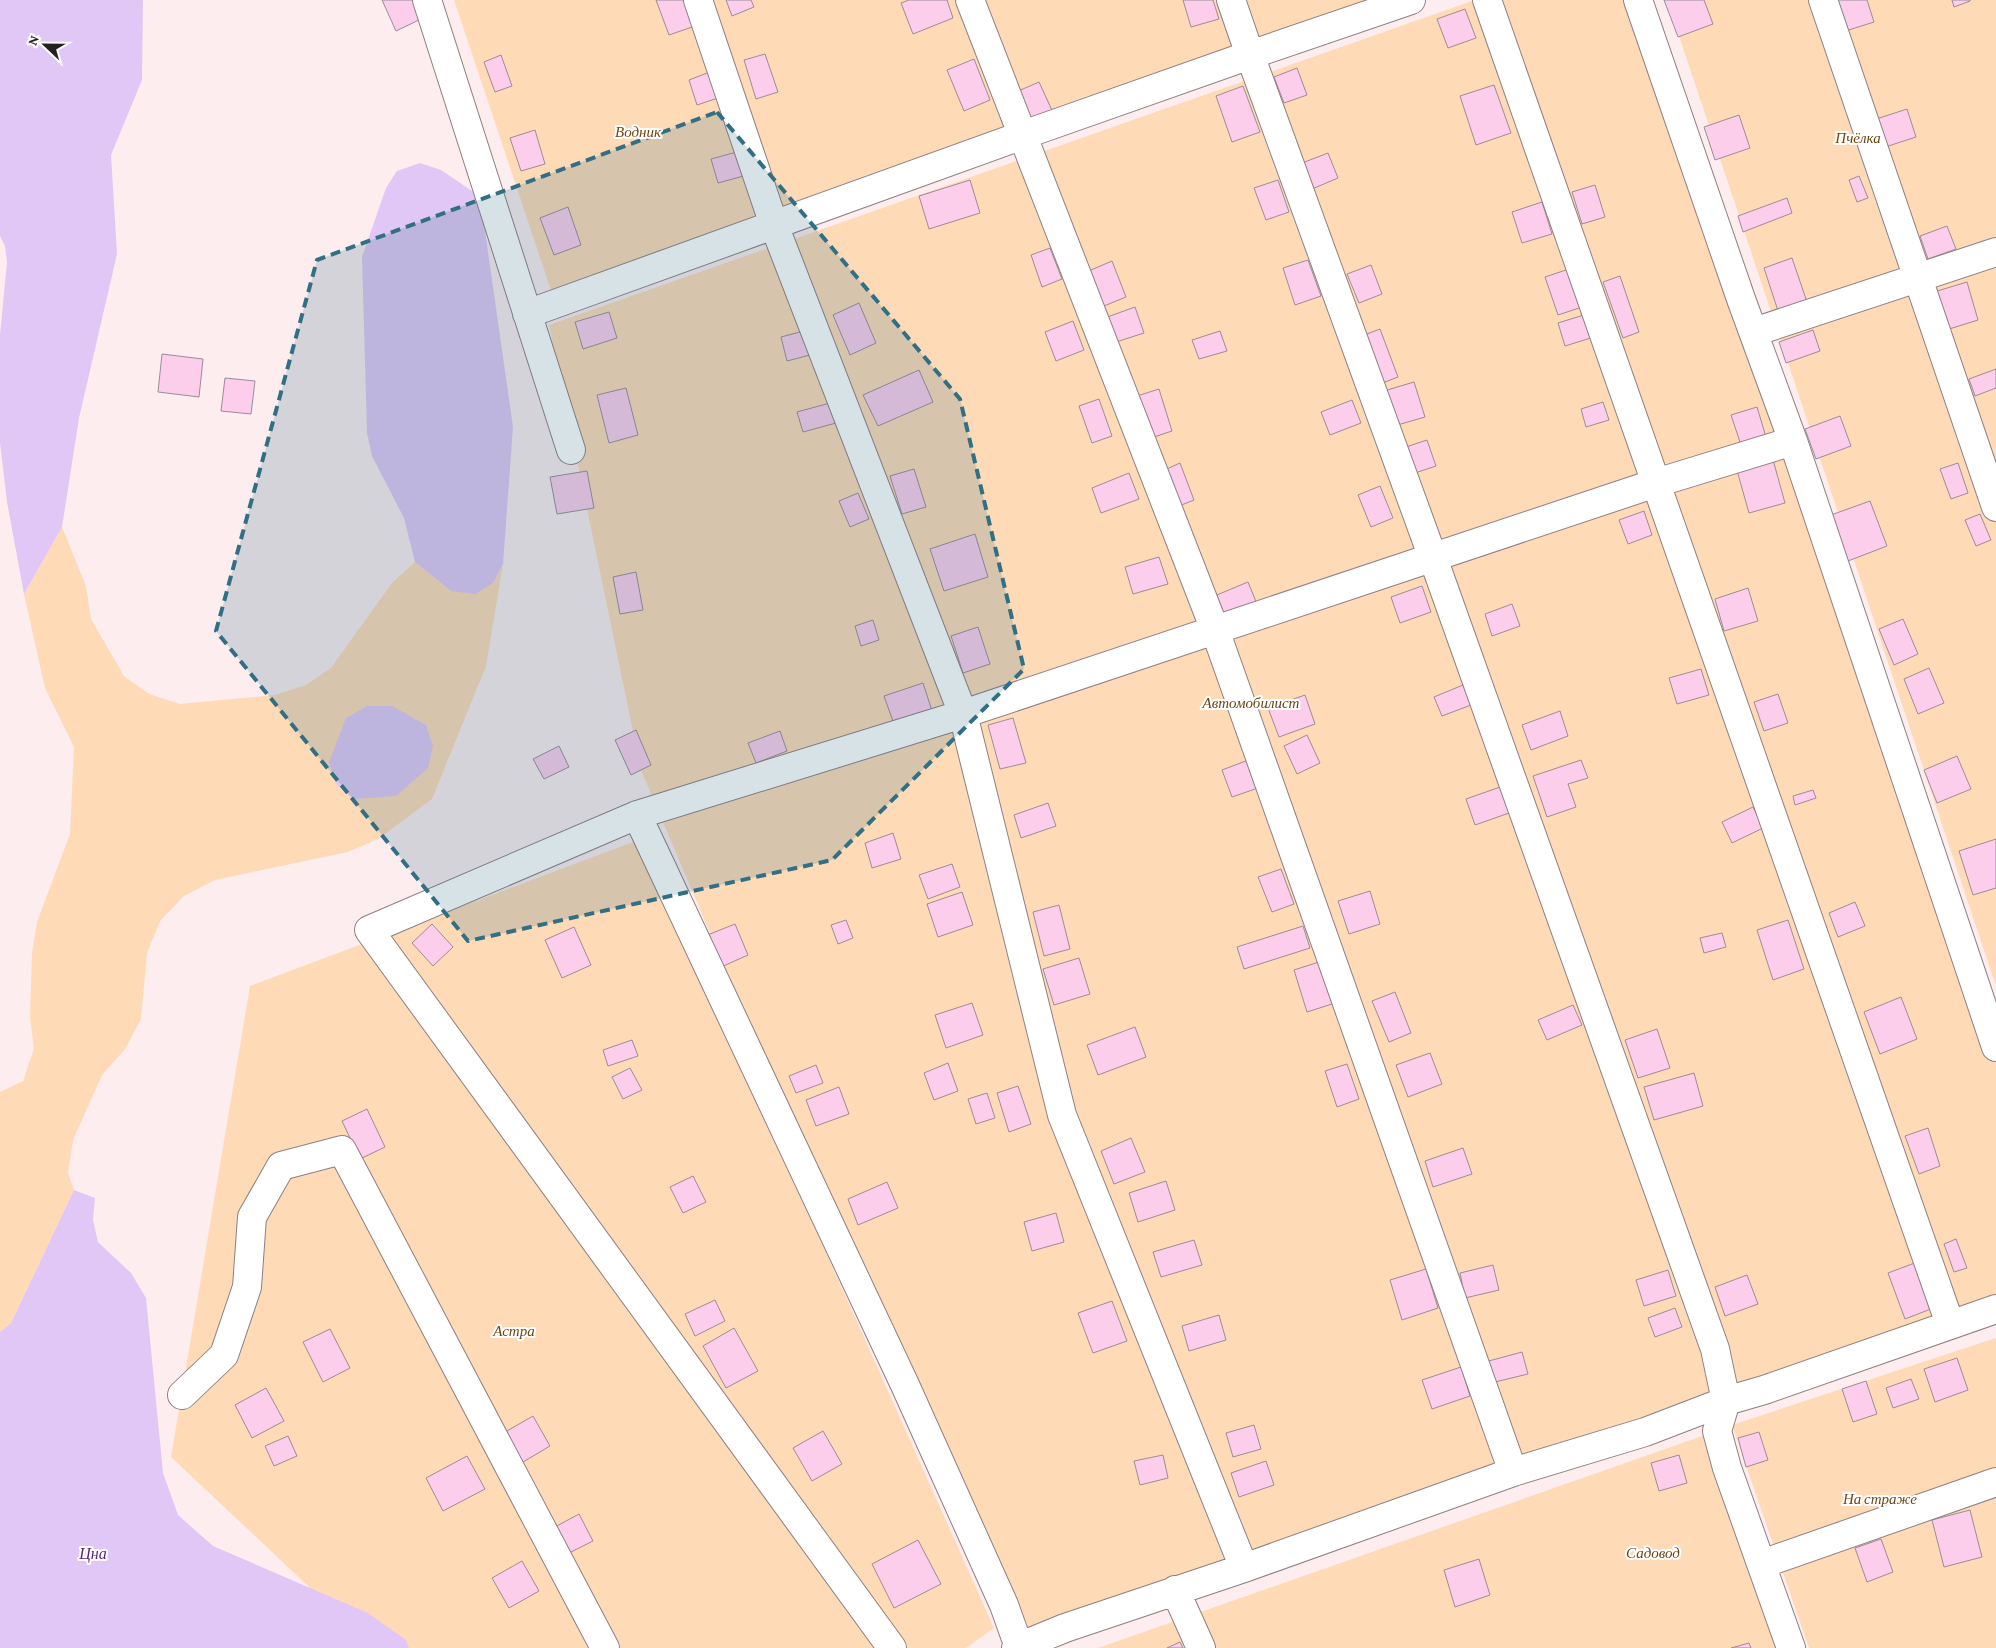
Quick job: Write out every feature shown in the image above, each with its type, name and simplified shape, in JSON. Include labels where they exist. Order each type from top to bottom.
[{"type":"street","points":[[427,0],[571,450]]},
{"type":"street","points":[[698,0],[774,225],[963,714],[1062,1115],[1244,1568]]},
{"type":"street","points":[[970,0],[1215,630],[1513,1472]]},
{"type":"street","points":[[1232,0],[1250,55],[1433,558],[1709,1330],[1726,1400],[1717,1431],[1727,1468],[1791,1648]]},
{"type":"street","points":[[528,314],[1023,135],[1411,0]]},
{"type":"street","points":[[1487,0],[1950,1324]]},
{"type":"street","points":[[1638,0],[1793,441],[1996,1047]]},
{"type":"street","points":[[1823,0],[1996,507]]},
{"type":"street","points":[[1754,332],[1996,252]]},
{"type":"street","points":[[892,1648],[369,930],[638,815],[963,714],[1656,483],[1793,441]]},
{"type":"street","points":[[638,815],[905,1385],[1004,1605],[1018,1647],[1065,1628],[1244,1568],[1513,1472],[1645,1432],[1726,1400],[1764,1390],[1996,1309]]},
{"type":"street","points":[[182,1395],[224,1355],[247,1287],[252,1217],[281,1166],[342,1150],[605,1648]]},
{"type":"street","points":[[1762,1564],[1996,1482]]},
{"type":"street","points":[[1175,1590],[1201,1648]]},
{"type":"highlighted area","points":[[717,112],[960,399],[1024,669],[832,860],[468,941],[216,631],[317,260]]},
{"type":"green space","name":"Водник","points":[[454,0],[1407,0],[555,302]]},
{"type":"green space","name":"Автомобилист","points":[[1475,0],[1626,0],[1996,1047],[1996,1306],[1010,1642],[641,770],[549,325]]},
{"type":"green space","name":"Пчёлка","points":[[1667,0],[1996,0],[1996,986]]},
{"type":"green space","points":[[62,527],[86,586],[91,619],[124,676],[149,694],[180,704],[275,695],[306,685],[331,668],[392,583],[415,562],[451,591],[493,583],[503,564],[486,666],[432,799],[378,839],[348,852],[215,880],[184,896],[160,921],[147,953],[141,1019],[125,1049],[102,1075],[73,1140],[68,1173],[74,1190],[11,1323],[0,1332],[0,1092],[23,1081],[34,1049],[30,1017],[32,953],[37,922],[70,834],[74,747],[45,688],[24,594]]},
{"type":"green space","name":"Астра","points":[[641,839],[994,1628],[966,1648],[374,1648],[171,1457],[250,986]]},
{"type":"green space","name":"На страже","points":[[1996,1338],[1996,1648],[1809,1648],[1732,1425]]},
{"type":"green space","name":"Садовод","points":[[1711,1433],[1787,1648],[1098,1648]]},
{"type":"water","points":[[0,0],[143,0],[142,80],[111,155],[117,254],[79,418],[62,527],[24,594],[7,502],[0,443],[0,335],[7,262],[5,246],[0,236]]},
{"type":"water","points":[[420,163],[441,170],[478,195],[483,217],[513,427],[503,564],[493,583],[475,594],[451,591],[415,562],[404,518],[372,456],[367,433],[362,257],[386,188],[397,171]]},
{"type":"water","points":[[367,706],[392,706],[426,725],[433,746],[428,768],[396,796],[354,799],[336,784],[329,762],[346,718]]},
{"type":"water","name":"Цна","points":[[74,1190],[95,1198],[93,1220],[98,1242],[131,1273],[146,1298],[163,1473],[178,1515],[213,1546],[368,1613],[406,1640],[409,1648],[0,1648],[0,1332],[11,1323]]},
{"type":"building","points":[[382,0],[415,0],[423,18],[396,31]]},
{"type":"building","points":[[656,0],[689,0],[698,25],[669,35]]},
{"type":"building","points":[[726,0],[751,0],[754,7],[732,16]]},
{"type":"building","points":[[909,0],[947,0],[953,18],[913,34],[901,3]]},
{"type":"building","points":[[1183,0],[1213,0],[1219,19],[1191,27]]},
{"type":"building","points":[[1664,0],[1704,0],[1713,24],[1678,37]]},
{"type":"building","points":[[1825,0],[1867,0],[1874,22],[1836,34]]},
{"type":"building","points":[[1952,0],[1970,0],[1970,1],[1954,7]]},
{"type":"building","points":[[1465,9],[1476,38],[1448,48],[1437,19]]},
{"type":"building","points":[[765,54],[778,92],[756,99],[744,60]]},
{"type":"building","points":[[501,55],[512,86],[495,92],[484,62]]},
{"type":"building","points":[[974,59],[990,100],[964,111],[947,70]]},
{"type":"building","points":[[1297,68],[1307,95],[1284,103],[1274,77]]},
{"type":"building","points":[[715,70],[724,96],[697,105],[689,80]]},
{"type":"building","points":[[1039,82],[1056,119],[1032,129],[1016,92]]},
{"type":"building","points":[[1494,85],[1511,133],[1476,145],[1460,96]]},
{"type":"building","points":[[1243,86],[1260,132],[1232,142],[1216,96]]},
{"type":"building","points":[[1907,109],[1916,137],[1876,150],[1867,122]]},
{"type":"building","points":[[1739,115],[1750,148],[1715,160],[1704,127]]},
{"type":"building","points":[[535,130],[545,164],[521,171],[510,138]]},
{"type":"building","points":[[744,150],[751,174],[718,183],[711,159]]},
{"type":"building","points":[[1328,153],[1338,178],[1312,189],[1302,163]]},
{"type":"building","points":[[1859,176],[1868,198],[1857,202],[1849,180]]},
{"type":"building","points":[[970,180],[980,213],[929,229],[919,196]]},
{"type":"building","points":[[1278,180],[1289,212],[1266,220],[1254,188]]},
{"type":"building","points":[[1595,185],[1605,217],[1582,224],[1572,192]]},
{"type":"building","points":[[1787,198],[1792,213],[1743,232],[1738,216]]},
{"type":"building","points":[[1542,202],[1552,234],[1522,243],[1512,212]]},
{"type":"building","points":[[568,207],[581,245],[554,255],[540,218]]},
{"type":"building","points":[[1947,226],[1956,249],[1928,259],[1920,236]]},
{"type":"building","points":[[1050,248],[1062,279],[1042,287],[1031,255]]},
{"type":"building","points":[[1792,258],[1808,305],[1779,314],[1764,268]]},
{"type":"building","points":[[1308,260],[1321,296],[1295,305],[1283,268]]},
{"type":"building","points":[[1112,261],[1126,297],[1099,308],[1084,273]]},
{"type":"building","points":[[1371,265],[1382,294],[1359,303],[1347,274]]},
{"type":"building","points":[[1572,268],[1585,306],[1558,315],[1545,277]]},
{"type":"building","points":[[1620,276],[1639,332],[1623,338],[1603,282]]},
{"type":"building","points":[[1967,282],[1978,320],[1946,330],[1934,292]]},
{"type":"building","points":[[859,303],[876,343],[850,355],[833,315]]},
{"type":"building","points":[[1135,307],[1144,333],[1110,344],[1102,319]]},
{"type":"building","points":[[609,312],[617,338],[583,349],[575,322]]},
{"type":"building","points":[[1587,314],[1594,337],[1565,346],[1558,323]]},
{"type":"building","points":[[1073,321],[1084,350],[1056,361],[1045,332]]},
{"type":"building","points":[[1380,329],[1398,377],[1380,384],[1362,336]]},
{"type":"building","points":[[1813,330],[1820,351],[1786,363],[1779,342]]},
{"type":"building","points":[[804,331],[810,355],[787,361],[781,337]]},
{"type":"building","points":[[1220,331],[1227,351],[1199,359],[1192,340]]},
{"type":"building","points":[[162,354],[203,359],[199,397],[158,392]]},
{"type":"building","points":[[1996,369],[1996,388],[1975,396],[1969,379]]},
{"type":"building","points":[[919,370],[933,402],[878,426],[863,395]]},
{"type":"building","points":[[225,378],[255,381],[251,414],[221,411]]},
{"type":"building","points":[[1414,382],[1425,417],[1394,426],[1384,391]]},
{"type":"building","points":[[626,388],[638,435],[609,443],[597,395]]},
{"type":"building","points":[[1159,389],[1172,431],[1148,439],[1134,397]]},
{"type":"building","points":[[1099,399],[1112,436],[1092,443],[1079,406]]},
{"type":"building","points":[[1352,400],[1361,423],[1330,435],[1321,412]]},
{"type":"building","points":[[1603,402],[1609,420],[1586,427],[1581,409]]},
{"type":"building","points":[[830,403],[836,423],[803,432],[797,412]]},
{"type":"building","points":[[1757,407],[1766,437],[1741,445],[1731,415]]},
{"type":"building","points":[[1840,416],[1851,446],[1816,459],[1805,429]]},
{"type":"building","points":[[1427,440],[1436,466],[1412,474],[1403,448]]},
{"type":"building","points":[[1772,456],[1785,503],[1749,513],[1736,467]]},
{"type":"building","points":[[1180,463],[1194,500],[1174,508],[1160,472]]},
{"type":"building","points":[[1958,463],[1968,493],[1951,499],[1940,469]]},
{"type":"building","points":[[914,469],[926,507],[902,514],[890,476]]},
{"type":"building","points":[[587,471],[594,508],[557,514],[550,477]]},
{"type":"building","points":[[1129,473],[1139,499],[1101,513],[1092,488]]},
{"type":"building","points":[[1380,486],[1393,518],[1371,527],[1358,495]]},
{"type":"building","points":[[858,493],[869,519],[850,527],[839,501]]},
{"type":"building","points":[[1870,501],[1887,546],[1848,561],[1831,515]]},
{"type":"building","points":[[1644,511],[1652,535],[1628,544],[1619,520]]},
{"type":"building","points":[[1980,514],[1991,540],[1976,546],[1965,520]]},
{"type":"building","points":[[975,534],[988,577],[944,591],[930,549]]},
{"type":"building","points":[[1159,557],[1168,584],[1133,594],[1125,567]]},
{"type":"building","points":[[636,572],[643,610],[620,614],[613,577]]},
{"type":"building","points":[[1248,582],[1259,609],[1223,624],[1212,597]]},
{"type":"building","points":[[1422,586],[1431,612],[1400,623],[1391,597]]},
{"type":"building","points":[[1748,588],[1758,621],[1724,631],[1715,599]]},
{"type":"building","points":[[1512,604],[1520,626],[1492,636],[1485,614]]},
{"type":"building","points":[[1903,619],[1918,654],[1894,665],[1879,629]]},
{"type":"building","points":[[873,620],[879,640],[861,646],[855,626]]},
{"type":"building","points":[[978,627],[990,664],[963,673],[951,636]]},
{"type":"building","points":[[1929,668],[1944,703],[1918,714],[1904,679]]},
{"type":"building","points":[[1701,669],[1709,695],[1677,704],[1669,678]]},
{"type":"building","points":[[923,683],[933,714],[895,727],[884,696]]},
{"type":"building","points":[[1463,685],[1471,705],[1442,716],[1434,697]]},
{"type":"building","points":[[1778,694],[1788,723],[1764,731],[1754,702]]},
{"type":"building","points":[[1305,695],[1315,724],[1279,737],[1268,708]]},
{"type":"building","points":[[1560,711],[1568,736],[1531,750],[1522,725]]},
{"type":"building","points":[[1013,718],[1026,763],[1000,769],[988,725]]},
{"type":"building","points":[[636,730],[651,765],[631,775],[615,740]]},
{"type":"building","points":[[780,731],[787,751],[756,763],[748,743]]},
{"type":"building","points":[[1307,735],[1320,763],[1297,774],[1284,746]]},
{"type":"building","points":[[559,746],[569,767],[544,779],[533,759]]},
{"type":"building","points":[[1957,756],[1971,789],[1937,803],[1924,770]]},
{"type":"building","points":[[1251,759],[1261,787],[1232,797],[1222,770]]},
{"type":"building","points":[[1581,760],[1588,778],[1568,784],[1576,807],[1547,817],[1533,776]]},
{"type":"building","points":[[1503,786],[1512,812],[1475,825],[1466,799]]},
{"type":"building","points":[[1813,790],[1816,798],[1795,805],[1793,796]]},
{"type":"building","points":[[1048,803],[1056,826],[1021,838],[1014,815]]},
{"type":"building","points":[[1753,807],[1763,828],[1732,843],[1722,822]]},
{"type":"building","points":[[893,833],[901,859],[872,868],[865,843]]},
{"type":"building","points":[[1996,839],[1996,888],[1973,895],[1959,851]]},
{"type":"building","points":[[952,864],[960,887],[928,899],[919,875]]},
{"type":"building","points":[[1281,869],[1294,904],[1272,912],[1258,877]]},
{"type":"building","points":[[1370,891],[1380,924],[1349,934],[1338,901]]},
{"type":"building","points":[[962,892],[973,925],[938,937],[927,904]]},
{"type":"building","points":[[1855,902],[1865,926],[1838,937],[1829,913]]},
{"type":"building","points":[[1059,905],[1070,949],[1044,956],[1033,912]]},
{"type":"building","points":[[846,920],[853,938],[838,944],[831,925]]},
{"type":"building","points":[[1788,920],[1804,969],[1773,980],[1757,930]]},
{"type":"building","points":[[432,924],[453,947],[433,966],[412,943]]},
{"type":"building","points":[[735,924],[748,955],[719,968],[705,936]]},
{"type":"building","points":[[1303,926],[1310,948],[1244,969],[1237,947]]},
{"type":"building","points":[[574,927],[591,965],[562,978],[545,940]]},
{"type":"building","points":[[1722,933],[1726,947],[1704,953],[1700,938]]},
{"type":"building","points":[[1079,958],[1090,994],[1054,1005],[1043,969]]},
{"type":"building","points":[[1319,962],[1332,1004],[1307,1012],[1294,970]]},
{"type":"building","points":[[1395,992],[1411,1033],[1389,1042],[1372,1001]]},
{"type":"building","points":[[1901,997],[1917,1039],[1880,1054],[1864,1012]]},
{"type":"building","points":[[972,1003],[983,1035],[946,1048],[935,1015]]},
{"type":"building","points":[[1573,1005],[1582,1025],[1547,1040],[1538,1020]]},
{"type":"building","points":[[1135,1027],[1146,1057],[1098,1075],[1087,1045]]},
{"type":"building","points":[[1657,1029],[1670,1068],[1638,1078],[1625,1040]]},
{"type":"building","points":[[632,1040],[638,1056],[608,1066],[603,1050]]},
{"type":"building","points":[[1430,1053],[1442,1084],[1408,1097],[1396,1065]]},
{"type":"building","points":[[948,1063],[958,1091],[934,1100],[924,1073]]},
{"type":"building","points":[[1347,1064],[1359,1099],[1337,1107],[1325,1071]]},
{"type":"building","points":[[816,1065],[823,1083],[796,1093],[789,1076]]},
{"type":"building","points":[[630,1068],[642,1090],[623,1099],[612,1077]]},
{"type":"building","points":[[1694,1073],[1703,1106],[1654,1120],[1644,1087]]},
{"type":"building","points":[[1018,1086],[1031,1124],[1009,1132],[997,1093]]},
{"type":"building","points":[[839,1087],[849,1114],[816,1126],[806,1100]]},
{"type":"building","points":[[987,1093],[995,1118],[976,1124],[968,1099]]},
{"type":"building","points":[[367,1109],[385,1147],[360,1159],[342,1121]]},
{"type":"building","points":[[1928,1128],[1940,1166],[1919,1174],[1905,1136]]},
{"type":"building","points":[[1131,1138],[1145,1172],[1114,1184],[1101,1151]]},
{"type":"building","points":[[1463,1148],[1472,1174],[1433,1187],[1425,1161]]},
{"type":"building","points":[[693,1176],[706,1202],[683,1213],[670,1187]]},
{"type":"building","points":[[1166,1181],[1175,1210],[1138,1222],[1129,1193]]},
{"type":"building","points":[[887,1182],[898,1208],[858,1225],[848,1199]]},
{"type":"building","points":[[1056,1213],[1064,1242],[1032,1251],[1024,1222]]},
{"type":"building","points":[[1956,1239],[1967,1268],[1954,1272],[1944,1244]]},
{"type":"building","points":[[1194,1240],[1202,1265],[1161,1277],[1153,1252]]},
{"type":"building","points":[[1920,1261],[1936,1307],[1905,1319],[1888,1273]]},
{"type":"building","points":[[1493,1265],[1499,1290],[1465,1298],[1460,1273]]},
{"type":"building","points":[[1426,1269],[1438,1308],[1402,1320],[1390,1280]]},
{"type":"building","points":[[1668,1270],[1676,1296],[1644,1306],[1636,1280]]},
{"type":"building","points":[[1747,1275],[1758,1304],[1725,1316],[1715,1287]]},
{"type":"building","points":[[715,1300],[725,1321],[695,1336],[685,1314]]},
{"type":"building","points":[[1112,1301],[1127,1341],[1093,1353],[1078,1313]]},
{"type":"building","points":[[1675,1308],[1682,1327],[1655,1337],[1648,1318]]},
{"type":"building","points":[[1219,1315],[1226,1340],[1189,1351],[1182,1326]]},
{"type":"building","points":[[734,1328],[758,1371],[726,1388],[703,1346]]},
{"type":"building","points":[[330,1329],[350,1368],[323,1382],[303,1342]]},
{"type":"building","points":[[1522,1352],[1528,1374],[1491,1383],[1485,1362]]},
{"type":"building","points":[[1957,1358],[1968,1390],[1935,1402],[1924,1369]]},
{"type":"building","points":[[1461,1367],[1470,1396],[1432,1409],[1422,1380]]},
{"type":"building","points":[[1911,1379],[1919,1399],[1893,1408],[1886,1388]]},
{"type":"building","points":[[1866,1381],[1877,1414],[1853,1422],[1842,1389]]},
{"type":"building","points":[[266,1388],[284,1421],[252,1438],[235,1405]]},
{"type":"building","points":[[533,1416],[550,1446],[518,1465],[500,1435]]},
{"type":"building","points":[[1254,1425],[1261,1449],[1233,1457],[1226,1433]]},
{"type":"building","points":[[823,1431],[842,1464],[812,1481],[793,1448]]},
{"type":"building","points":[[1759,1432],[1768,1460],[1746,1467],[1738,1438]]},
{"type":"building","points":[[288,1436],[297,1456],[274,1466],[265,1446]]},
{"type":"building","points":[[1163,1455],[1168,1478],[1140,1485],[1134,1461]]},
{"type":"building","points":[[1679,1455],[1687,1483],[1659,1491],[1651,1463]]},
{"type":"building","points":[[467,1456],[485,1489],[443,1511],[426,1478]]},
{"type":"building","points":[[1266,1461],[1274,1485],[1239,1497],[1231,1473]]},
{"type":"building","points":[[1970,1510],[1982,1557],[1944,1567],[1932,1520]]},
{"type":"building","points":[[579,1514],[593,1541],[569,1553],[555,1527]]},
{"type":"building","points":[[1881,1539],[1893,1572],[1867,1582],[1855,1548]]},
{"type":"building","points":[[918,1540],[941,1584],[894,1608],[872,1564]]},
{"type":"building","points":[[1479,1559],[1490,1595],[1455,1607],[1444,1570]]},
{"type":"building","points":[[522,1561],[539,1591],[509,1608],[492,1578]]},
{"type":"building","points":[[1180,1642],[1183,1648],[1167,1648]]},
{"type":"building","points":[[1749,1643],[1751,1648],[1731,1648]]}]
